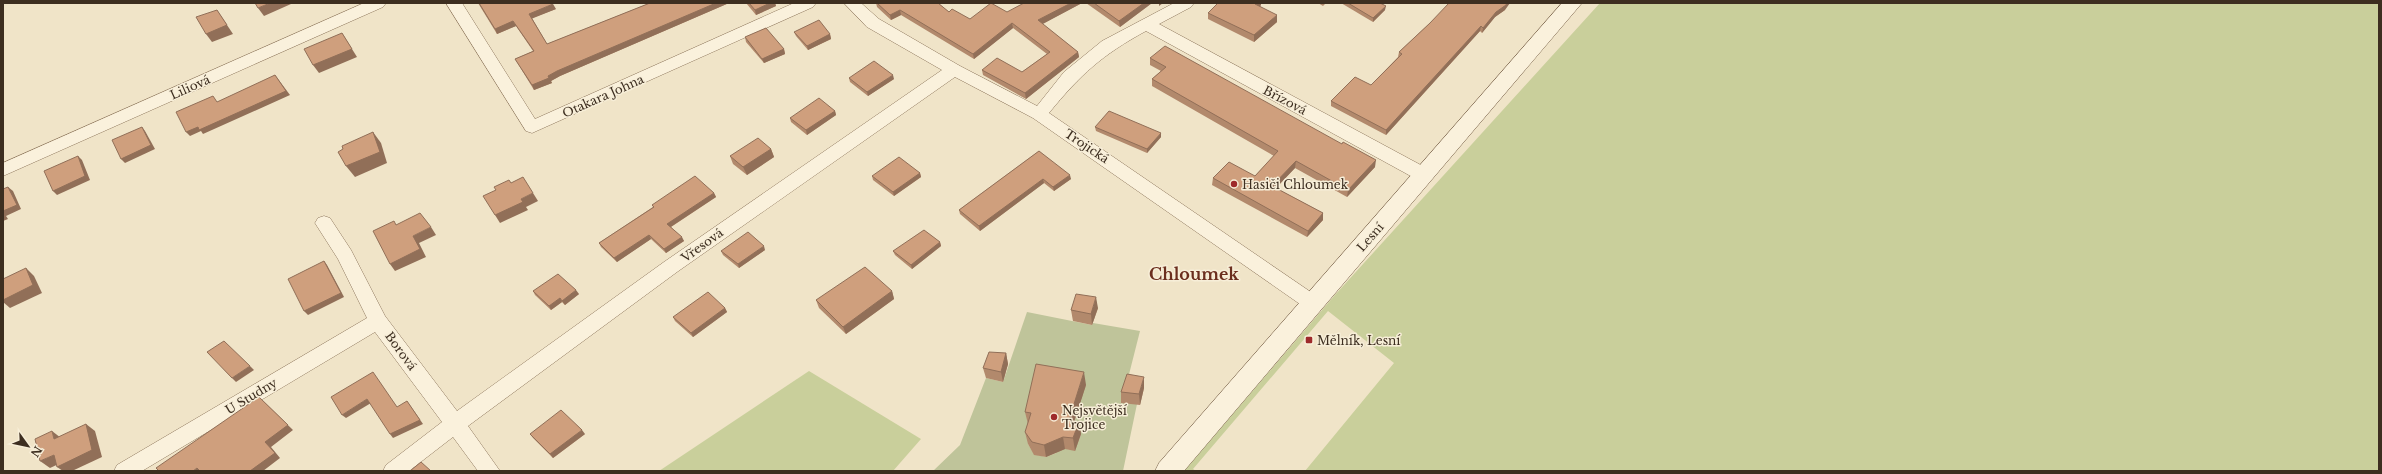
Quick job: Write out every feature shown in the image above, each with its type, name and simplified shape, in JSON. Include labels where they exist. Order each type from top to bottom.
[{"type":"street","name":"Liliová","points":[[3,170],[378,3]]},
{"type":"street","name":"Otakara Johna","points":[[454,3],[532,127],[808,3]]},
{"type":"street","name":"Trojická","points":[[852,3],[873,23],[954,70],[1039,114],[1131,176],[1314,304]]},
{"type":"street","points":[[1039,114],[1070,76],[1108,45],[1186,3]]},
{"type":"street","name":"Lesní","points":[[1168,471],[1573,3]]},
{"type":"street","name":"Břízová","points":[[1146,24],[1424,175]]},
{"type":"street","name":"Vřesová","points":[[393,471],[453,425],[753,207],[954,70]]},
{"type":"street","name":"Borová","points":[[324,223],[345,255],[378,320],[453,425],[490,471]]},
{"type":"street","name":"U Studny","points":[[124,471],[378,320]]},
{"type":"green space","points":[[1600,3],[2379,3],[2379,471],[1305,471],[1394,363],[1328,311],[1193,469],[1196,471],[1184,471],[1334,296]]},
{"type":"green space","points":[[1027,312],[1092,325],[1093,323],[1140,331],[1122,402],[1137,404],[1123,471],[933,471],[960,445],[986,378],[1003,382]],"holes":[[[1038,377],[1086,385],[1084,389],[1082,389],[1081,401],[1078,401],[1078,410],[1075,410],[1073,416],[1076,416],[1075,420],[1072,420],[1070,426],[1073,426],[1071,432],[1081,434],[1075,450],[1058,448],[1056,453],[1046,457],[1034,454],[1028,444],[1034,425],[1028,424],[1033,413],[1030,412],[1031,409],[1034,409],[1034,398],[1036,398],[1037,393],[1035,392],[1036,388],[1038,388]]]},
{"type":"green space","points":[[809,371],[921,439],[893,471],[659,471]]},
{"type":"building","points":[[255,3],[270,3],[258,8]]},
{"type":"building","points":[[479,3],[553,3],[529,14],[547,44],[650,3],[716,3],[557,71],[548,76],[549,78],[532,85],[515,59],[534,51],[513,21],[495,29]]},
{"type":"building","points":[[749,3],[770,3],[755,10]]},
{"type":"building","points":[[877,3],[938,3],[949,12],[952,9],[970,19],[991,3],[1007,12],[1024,3],[1071,3],[1038,20],[1078,52],[1025,93],[982,70],[997,58],[1022,72],[1050,52],[1012,23],[973,54],[900,10],[890,15]]},
{"type":"building","points":[[1094,3],[1144,3],[1119,21]]},
{"type":"building","points":[[1218,3],[1257,3],[1255,4],[1277,15],[1254,35],[1208,13]]},
{"type":"building","points":[[1348,3],[1380,3],[1386,6],[1373,18]]},
{"type":"building","points":[[1449,3],[1507,3],[1496,12],[1483,28],[1481,26],[1386,130],[1331,101],[1355,77],[1371,85],[1402,54],[1399,52]]},
{"type":"building","points":[[217,10],[227,25],[206,34],[196,17]]},
{"type":"building","points":[[819,20],[830,34],[807,46],[794,32]]},
{"type":"building","points":[[766,28],[784,49],[762,59],[745,37]]},
{"type":"building","points":[[342,33],[352,49],[313,65],[304,49]]},
{"type":"building","points":[[1165,46],[1342,144],[1343,142],[1376,160],[1348,190],[1296,161],[1272,186],[1323,213],[1308,231],[1213,178],[1229,162],[1255,176],[1278,151],[1152,79],[1166,67],[1150,58]]},
{"type":"building","points":[[874,61],[893,75],[867,92],[849,78]]},
{"type":"building","points":[[275,75],[286,91],[199,130],[198,127],[186,132],[176,112],[213,96],[217,102]]},
{"type":"building","points":[[819,98],[835,111],[806,130],[790,118]]},
{"type":"building","points":[[1109,111],[1161,133],[1147,149],[1095,127]]},
{"type":"building","points":[[142,127],[151,145],[121,159],[112,140]]},
{"type":"building","points":[[373,132],[380,152],[346,166],[338,152],[343,149],[342,146]]},
{"type":"building","points":[[758,138],[771,149],[743,167],[730,156]]},
{"type":"building","points":[[1039,151],[1070,175],[1053,187],[1043,179],[979,226],[959,210]]},
{"type":"building","points":[[78,156],[85,176],[53,191],[44,171]]},
{"type":"building","points":[[899,157],[920,173],[893,192],[872,176]]},
{"type":"building","points":[[695,176],[714,193],[667,224],[682,237],[664,249],[649,235],[614,258],[599,243],[654,207],[652,205]]},
{"type":"building","points":[[523,177],[533,193],[521,199],[523,202],[495,215],[483,196],[496,190],[494,187],[509,180],[511,183]]},
{"type":"building","points":[[8,187],[17,205],[3,211],[3,189]]},
{"type":"building","points":[[420,213],[431,227],[413,236],[420,249],[390,264],[373,231],[394,221],[396,225]]},
{"type":"building","points":[[924,230],[940,242],[911,265],[893,251]]},
{"type":"building","points":[[748,232],[764,246],[738,264],[721,251]]},
{"type":"building","points":[[324,261],[341,293],[304,311],[288,279]]},
{"type":"building","points":[[865,267],[892,291],[843,327],[816,300]]},
{"type":"building","points":[[26,268],[33,285],[3,300],[3,279]]},
{"type":"building","points":[[558,274],[576,290],[562,301],[560,298],[549,306],[533,291]]},
{"type":"building","points":[[708,292],[725,308],[691,333],[673,317]]},
{"type":"building","points":[[1076,294],[1096,297],[1091,314],[1071,310]]},
{"type":"building","points":[[224,341],[250,366],[232,378],[207,352]]},
{"type":"building","points":[[989,352],[1006,353],[1001,372],[983,368]]},
{"type":"building","name":"Nejsvětější Trojice","points":[[1036,364],[1084,372],[1069,420],[1079,422],[1073,438],[1063,437],[1044,445],[1032,442],[1025,432],[1031,413],[1025,412]]},
{"type":"building","points":[[373,372],[397,407],[407,401],[420,420],[390,434],[367,399],[342,415],[331,397]]},
{"type":"building","points":[[1127,374],[1144,377],[1139,394],[1121,392]]},
{"type":"building","points":[[259,397],[288,425],[265,442],[275,453],[250,471],[200,471],[197,468],[193,471],[159,471],[156,468]]},
{"type":"building","points":[[561,410],[582,430],[550,454],[530,434]]},
{"type":"building","points":[[86,424],[92,450],[57,467],[54,455],[40,461],[35,439],[52,431],[54,439]]},
{"type":"building","points":[[421,462],[431,471],[410,471]]},
{"type":"place","name":"Hasiči Chloumek","points":[[1234,184]]},
{"type":"place","name":"Mělník, Lesní","points":[[1309,340]]},
{"type":"place","name":"Nejsvětější Trojice","points":[[1054,417]]},
{"type":"district","name":"Chloumek","points":[[1194,274]]}]
